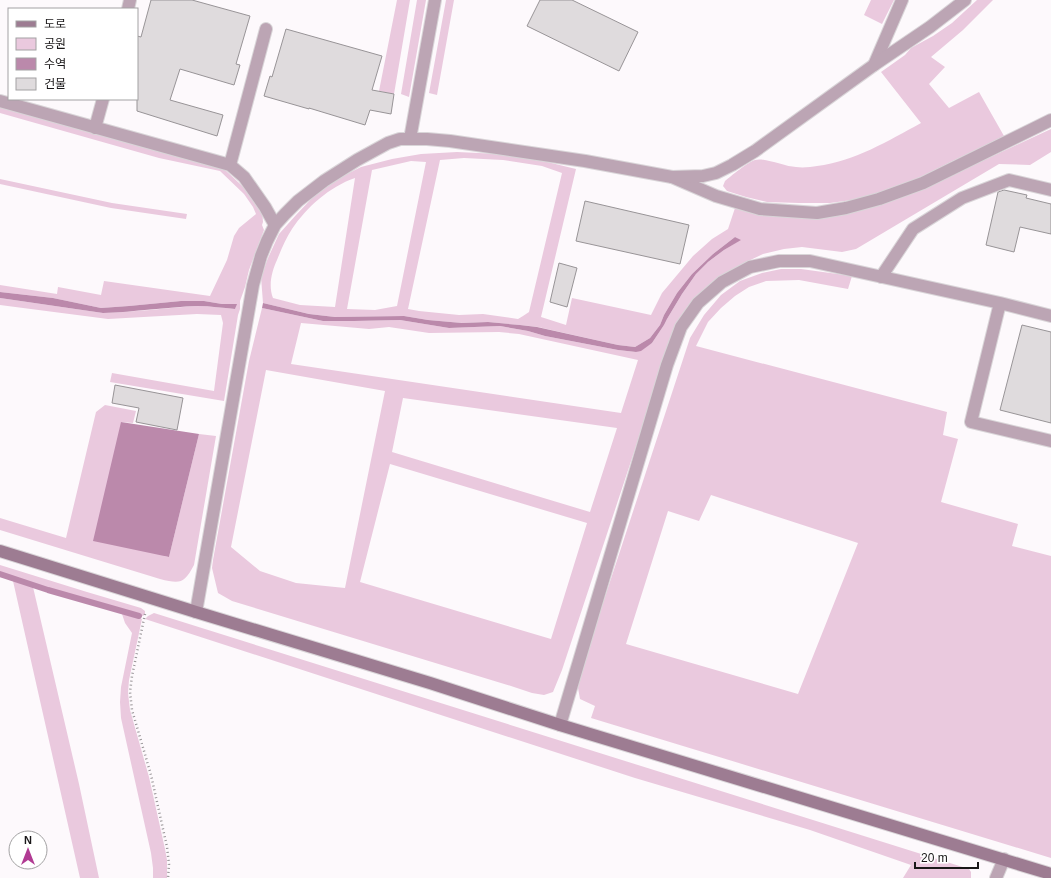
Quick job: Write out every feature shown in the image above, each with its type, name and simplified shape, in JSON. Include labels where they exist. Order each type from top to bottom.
[{"type":"main road","points":[[0,551],[149,598],[430,683],[560,725],[1051,874]]},
{"type":"street","points":[[410,139],[436,0]]},
{"type":"street","points":[[874,65],[902,0]]},
{"type":"street","points":[[196,612],[253,285],[261,256],[275,225],[298,201],[324,180],[375,149],[400,139],[450,141],[672,177],[703,176],[716,173],[755,151],[874,65],[930,27],[965,0]]},
{"type":"street","points":[[230,165],[266,29]]},
{"type":"street","points":[[95,128],[103,100]]},
{"type":"street","points":[[0,101],[230,165],[244,177],[265,207],[275,225]]},
{"type":"street","points":[[672,177],[716,196],[760,209],[817,213],[846,208],[872,201],[923,183],[1051,120]]},
{"type":"street","points":[[881,277],[914,230],[962,198],[1009,180],[1051,190]]},
{"type":"street","points":[[560,725],[667,365],[681,327],[698,303],[722,282],[750,267],[779,261],[810,261],[1000,303],[1051,316]]},
{"type":"street","points":[[1000,303],[971,422],[1051,441]]},
{"type":"street","points":[[996,878],[1004,859]]},
{"type":"path","points":[[149,598],[143,619],[130,692],[132,710],[151,775],[167,846],[170,864],[168,878]]},
{"type":"green space","points":[[397,0],[410,0],[394,94],[379,91]]},
{"type":"green space","points":[[417,0],[426,0],[409,97],[401,94]]},
{"type":"green space","points":[[446,0],[454,0],[437,95],[429,93]]},
{"type":"green space","points":[[871,0],[894,0],[882,24],[864,15]]},
{"type":"green space","points":[[977,0],[993,0],[963,30],[931,57],[945,67],[929,84],[949,108],[979,92],[1004,136],[908,183],[873,195],[852,200],[830,203],[767,202],[727,191],[723,186],[725,181],[731,176],[755,160],[759,159],[791,167],[812,167],[845,160],[896,137],[921,123],[881,72],[905,55],[911,48],[933,36],[952,23]]},
{"type":"green space","points":[[0,106],[222,167],[254,197],[262,209],[262,225],[264,230],[249,270],[240,301],[240,309],[224,401],[110,382],[112,373],[214,391],[223,323],[221,315],[197,314],[108,319],[0,305],[0,298],[103,313],[198,306],[235,309],[236,305],[204,301],[181,301],[101,308],[53,298],[0,292],[0,285],[57,294],[58,287],[101,295],[104,281],[210,296],[227,260],[234,236],[239,228],[256,214],[244,194],[220,171],[159,158],[0,113]]},
{"type":"green space","points":[[1051,129],[1051,152],[1030,165],[999,164],[856,249],[842,252],[802,247],[784,249],[763,254],[718,277],[702,291],[688,307],[678,324],[665,354],[562,670],[553,692],[544,695],[532,693],[232,601],[218,593],[212,568],[213,560],[249,361],[262,308],[323,321],[400,320],[449,328],[500,326],[618,350],[636,352],[652,343],[696,274],[708,262],[740,240],[735,237],[713,254],[692,274],[677,293],[660,325],[650,338],[635,347],[618,345],[538,327],[488,322],[462,323],[404,316],[335,317],[309,314],[263,303],[261,277],[279,234],[315,195],[337,179],[361,167],[392,159],[421,154],[457,152],[500,154],[543,161],[576,169],[541,317],[566,325],[572,298],[651,315],[662,293],[693,256],[712,239],[728,229],[736,205],[833,215],[859,211],[920,190]],"holes":[[[464,158],[503,160],[542,166],[562,173],[529,312],[518,319],[483,314],[459,315],[408,309],[440,160]],[[411,161],[426,162],[397,306],[375,310],[347,309],[372,170]],[[355,178],[335,307],[300,305],[273,298],[271,288],[272,273],[286,240],[305,213],[319,199],[336,187]],[[301,323],[369,329],[389,327],[429,333],[499,332],[519,334],[638,360],[621,413],[291,364]],[[266,370],[385,391],[345,588],[296,583],[260,571],[231,547]],[[403,398],[617,428],[590,512],[392,452]],[[390,464],[587,523],[551,639],[360,582]]]},
{"type":"green space","points":[[0,179],[112,203],[187,214],[186,219],[111,208],[0,184]]},
{"type":"green space","points":[[781,269],[801,269],[852,276],[848,289],[799,280],[766,281],[749,287],[735,296],[708,322],[696,346],[947,412],[943,435],[958,439],[941,502],[1018,524],[1012,546],[1051,556],[1051,858],[591,718],[595,706],[580,699],[578,688],[580,673],[690,338],[704,315],[721,295],[740,281],[762,273]],"holes":[[[711,495],[858,543],[798,694],[626,644],[668,511],[699,521]]]},
{"type":"green space","points":[[105,405],[136,411],[133,423],[121,422],[164,556],[169,557],[199,434],[216,436],[194,565],[187,576],[181,581],[172,582],[160,579],[0,530],[0,518],[66,538],[96,412]]},
{"type":"green space","points":[[0,565],[141,608],[145,611],[145,614],[143,616],[0,572]]},
{"type":"green space","points":[[13,581],[33,587],[79,784],[99,878],[80,878]]},
{"type":"green space","points":[[154,613],[969,869],[971,872],[971,878],[903,878],[911,865],[810,830],[635,778],[145,619]]},
{"type":"green space","points":[[122,614],[142,619],[129,680],[128,693],[130,710],[149,777],[165,849],[167,860],[167,878],[153,878],[151,853],[121,718],[121,687],[132,633],[125,623]]},
{"type":"water","points":[[735,237],[741,240],[708,262],[696,274],[652,343],[641,351],[636,352],[618,350],[500,326],[449,328],[400,320],[323,321],[262,308],[263,303],[309,314],[335,317],[404,316],[462,323],[488,322],[520,325],[537,327],[618,345],[635,347],[650,338],[660,325],[677,293],[692,274],[713,254]]},
{"type":"water","points":[[0,292],[53,298],[101,308],[181,301],[204,301],[222,304],[237,304],[235,309],[198,306],[103,313],[0,298]]},
{"type":"water","points":[[121,422],[199,434],[169,557],[93,541]]},
{"type":"building","points":[[151,0],[192,0],[250,16],[236,64],[240,65],[234,85],[180,69],[170,100],[223,115],[217,136],[137,111],[138,36],[141,37]]},
{"type":"building","points":[[540,0],[572,0],[638,32],[619,71],[527,26]]},
{"type":"building","points":[[286,29],[382,56],[372,90],[394,94],[391,114],[370,110],[365,125],[264,96],[270,76],[272,77]]},
{"type":"building","points":[[1004,190],[1027,195],[1026,198],[1051,204],[1051,234],[1020,227],[1014,252],[986,245],[998,192]]},
{"type":"building","points":[[585,201],[689,225],[680,264],[576,241]]},
{"type":"building","points":[[559,263],[577,268],[567,307],[550,302]]},
{"type":"building","points":[[1022,325],[1051,332],[1051,423],[1000,410]]},
{"type":"building","points":[[115,385],[183,398],[177,430],[136,422],[139,408],[112,403]]},
{"type":"waterway","points":[[0,574],[48,590],[139,616]]}]
